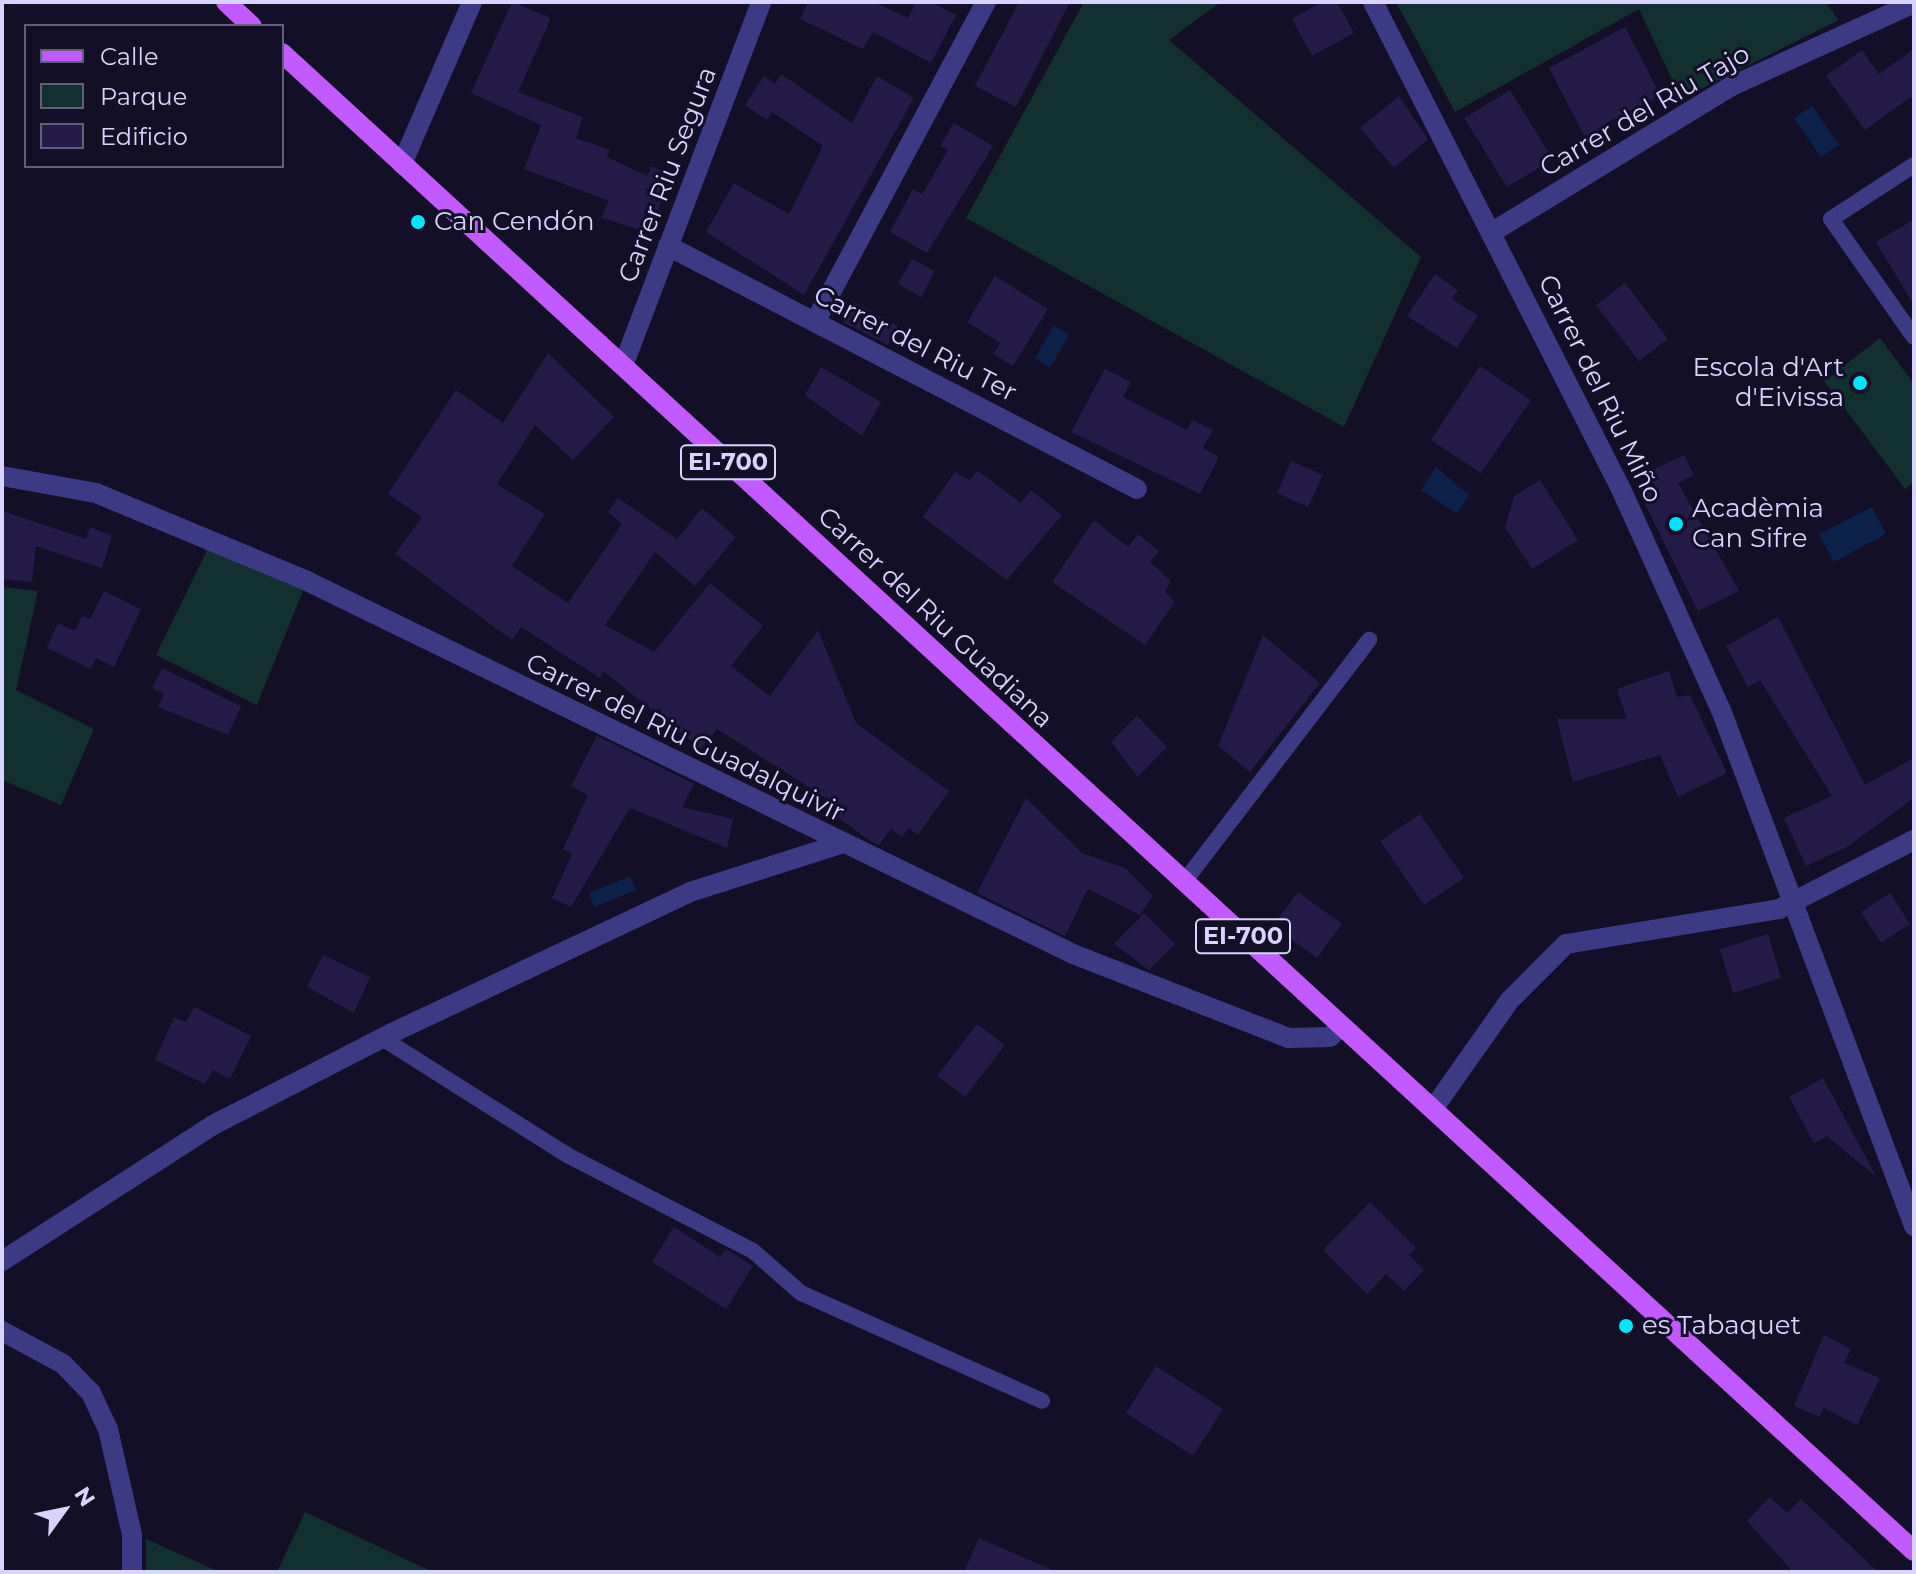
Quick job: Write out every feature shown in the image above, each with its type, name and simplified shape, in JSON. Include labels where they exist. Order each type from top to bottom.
[{"type":"main road","points":[[226,2],[250,24]]},
{"type":"main road","name":"EI-700","points":[[284,55],[402,164]]},
{"type":"main road","name":"Carrer del Riu Guadiana","points":[[402,164],[1433,1109]]},
{"type":"main road","name":"EI-700","points":[[1433,1109],[1914,1551]]},
{"type":"street","points":[[402,164],[472,2]]},
{"type":"street","name":"Carrer Riu Segura","points":[[623,366],[761,2]]},
{"type":"street","points":[[815,322],[986,2]]},
{"type":"street","name":"Carrer del Riu Miño","points":[[1373,2],[1494,231],[1721,710],[1789,900],[1914,1226]]},
{"type":"street","name":"Carrer del Riu Tajo","points":[[1494,231],[1732,86],[1914,3]]},
{"type":"street","name":"Carrer del Riu Ter","points":[[668,246],[1137,489]]},
{"type":"street","name":"Carrer del Riu Guadalquivir","points":[[2,476],[96,493],[307,581],[840,844],[1073,954],[1288,1038],[1330,1037],[1341,1026]]},
{"type":"street","points":[[1433,1109],[1510,1000],[1566,944],[1779,909],[1789,900],[1914,840]]},
{"type":"street","points":[[2,1261],[213,1125],[382,1038],[690,892],[840,844]]},
{"type":"street","points":[[2,1331],[63,1364],[91,1393],[125,1505],[132,1572]]},
{"type":"lane","points":[[1914,165],[1831,219],[1914,337]]},
{"type":"lane","points":[[1184,882],[1369,640]]},
{"type":"lane","points":[[382,1038],[567,1155],[753,1251],[801,1293],[1042,1401]]},
{"type":"green space","points":[[1084,2],[1221,2],[1169,40],[1421,257],[1344,427],[966,218]]},
{"type":"green space","points":[[1396,2],[1825,2],[1839,20],[1681,99],[1639,9],[1455,112]]},
{"type":"green space","points":[[1880,338],[1914,384],[1914,482],[1905,489],[1824,381]]},
{"type":"green space","points":[[211,542],[307,581],[257,705],[156,655]]},
{"type":"green space","points":[[2,587],[38,591],[16,690],[94,729],[61,805],[2,780]]},
{"type":"green space","points":[[305,1512],[433,1572],[277,1572]]},
{"type":"green space","points":[[146,1539],[220,1572],[146,1572]]},
{"type":"water","points":[[1812,106],[1839,145],[1821,157],[1794,118]]},
{"type":"water","points":[[1054,325],[1069,335],[1050,368],[1035,358]]},
{"type":"water","points":[[1436,467],[1469,495],[1457,514],[1421,490]]},
{"type":"water","points":[[1872,507],[1886,534],[1834,562],[1819,534]]},
{"type":"water","points":[[630,876],[636,890],[594,907],[589,893]]},
{"type":"building","points":[[512,2],[551,18],[518,92],[583,117],[576,138],[610,150],[607,157],[647,176],[652,166],[674,176],[647,232],[601,218],[609,201],[524,169],[541,125],[471,93]]},
{"type":"building","points":[[808,2],[874,2],[908,18],[916,2],[931,2],[956,15],[931,63],[873,32],[863,49],[800,19]]},
{"type":"building","points":[[1019,2],[1070,2],[1016,107],[975,86]]},
{"type":"building","points":[[1322,2],[1337,2],[1354,33],[1312,56],[1292,19]]},
{"type":"building","points":[[1625,27],[1661,96],[1606,123],[1612,135],[1590,147],[1549,68]]},
{"type":"building","points":[[1914,49],[1914,95],[1865,130],[1826,76],[1862,50],[1879,74]]},
{"type":"building","points":[[781,74],[852,123],[877,76],[914,98],[804,295],[706,232],[734,183],[789,214],[823,146],[772,112],[767,120],[745,105],[764,76],[775,84]]},
{"type":"building","points":[[1510,90],[1553,159],[1507,187],[1464,118]]},
{"type":"building","points":[[1399,96],[1428,139],[1394,168],[1360,128]]},
{"type":"building","points":[[954,123],[993,146],[927,253],[890,232],[913,189],[922,194],[948,150],[940,146]]},
{"type":"building","points":[[1914,219],[1914,305],[1876,242]]},
{"type":"building","points":[[912,259],[935,271],[921,297],[898,284]]},
{"type":"building","points":[[1435,274],[1458,290],[1452,299],[1478,316],[1457,348],[1407,316]]},
{"type":"building","points":[[995,276],[1048,309],[1013,366],[993,354],[1000,343],[967,322]]},
{"type":"building","points":[[1625,283],[1668,339],[1639,361],[1596,305]]},
{"type":"building","points":[[854,302],[898,326],[888,345],[843,322]]},
{"type":"building","points":[[548,353],[614,417],[573,460],[535,425],[497,484],[545,514],[512,566],[568,603],[622,524],[608,512],[618,498],[677,539],[702,508],[736,537],[695,586],[655,552],[605,625],[654,652],[710,583],[763,626],[731,666],[770,696],[818,630],[856,723],[949,791],[918,835],[909,828],[902,837],[891,829],[879,845],[872,842],[822,806],[828,799],[717,729],[701,749],[603,671],[600,678],[521,627],[512,640],[395,554],[422,517],[388,494],[456,390],[503,423]]},
{"type":"building","points":[[1480,366],[1531,400],[1481,473],[1431,440]]},
{"type":"building","points":[[821,367],[881,402],[862,436],[805,395]]},
{"type":"building","points":[[1105,369],[1131,382],[1123,397],[1187,430],[1192,420],[1213,430],[1203,448],[1219,457],[1200,494],[1071,432]]},
{"type":"building","name":"Acadèmia Can Sifre","points":[[1684,455],[1694,475],[1678,483],[1739,591],[1698,611],[1640,494],[1655,486],[1648,472]]},
{"type":"building","points":[[1291,461],[1323,475],[1308,507],[1277,493]]},
{"type":"building","points":[[978,471],[1021,503],[1031,490],[1062,515],[1007,580],[923,517],[955,472],[969,480]]},
{"type":"building","points":[[1540,480],[1578,540],[1532,569],[1505,528],[1514,496]]},
{"type":"building","points":[[2,511],[86,539],[90,527],[112,536],[102,568],[36,546],[32,582],[2,579]]},
{"type":"building","points":[[1094,520],[1128,547],[1138,534],[1159,551],[1150,562],[1171,581],[1165,592],[1175,602],[1145,645],[1052,582]]},
{"type":"building","points":[[104,591],[141,609],[114,667],[96,658],[91,669],[47,648],[58,623],[75,631],[82,616],[90,619]]},
{"type":"building","points":[[1778,617],[1865,785],[1914,758],[1914,798],[1847,847],[1806,866],[1784,818],[1832,796],[1760,680],[1748,687],[1726,646]]},
{"type":"building","points":[[1263,635],[1320,683],[1250,772],[1218,746]]},
{"type":"building","points":[[162,668],[241,706],[228,735],[158,707],[164,694],[152,688]]},
{"type":"building","points":[[1669,671],[1677,697],[1690,695],[1727,773],[1678,797],[1660,755],[1573,782],[1557,719],[1627,719],[1617,689]]},
{"type":"building","points":[[1137,716],[1167,747],[1138,777],[1111,742]]},
{"type":"building","points":[[597,736],[694,784],[682,807],[733,819],[727,848],[630,808],[571,907],[552,898],[572,854],[563,849],[588,795],[571,786]]},
{"type":"building","points":[[1026,798],[1082,853],[1125,868],[1153,896],[1140,915],[1088,889],[1065,936],[977,893]]},
{"type":"building","points":[[1420,814],[1464,878],[1424,905],[1380,841]]},
{"type":"building","points":[[1298,892],[1342,924],[1317,958],[1273,926]]},
{"type":"building","points":[[1890,893],[1910,924],[1881,943],[1861,912]]},
{"type":"building","points":[[1144,913],[1175,944],[1149,970],[1114,944]]},
{"type":"building","points":[[1768,934],[1781,978],[1733,993],[1720,949]]},
{"type":"building","points":[[323,955],[370,977],[354,1013],[307,987]]},
{"type":"building","points":[[194,1007],[251,1036],[230,1079],[213,1070],[205,1084],[155,1060],[174,1017],[186,1022]]},
{"type":"building","points":[[977,1024],[1005,1045],[965,1097],[937,1076]]},
{"type":"building","points":[[1823,1078],[1874,1175],[1827,1136],[1814,1143],[1789,1097]]},
{"type":"building","points":[[1370,1202],[1416,1248],[1409,1255],[1424,1270],[1404,1291],[1386,1274],[1367,1294],[1323,1250]]},
{"type":"building","points":[[674,1227],[720,1257],[726,1249],[753,1266],[726,1309],[652,1262]]},
{"type":"building","points":[[1824,1335],[1851,1349],[1844,1363],[1880,1378],[1857,1425],[1824,1408],[1819,1417],[1794,1406]]},
{"type":"building","points":[[1156,1366],[1223,1409],[1193,1456],[1126,1413]]},
{"type":"building","points":[[1770,1497],[1787,1513],[1801,1499],[1878,1572],[1793,1572],[1747,1521]]},
{"type":"building","points":[[979,1538],[1057,1572],[964,1572]]},
{"type":"place","name":"Can Cendón","points":[[418,222]]},
{"type":"place","name":"Escola d'Art d'Eivissa","points":[[1860,383]]},
{"type":"place","name":"Acadèmia Can Sifre","points":[[1676,524]]},
{"type":"place","name":"es Tabaquet","points":[[1626,1326]]}]
